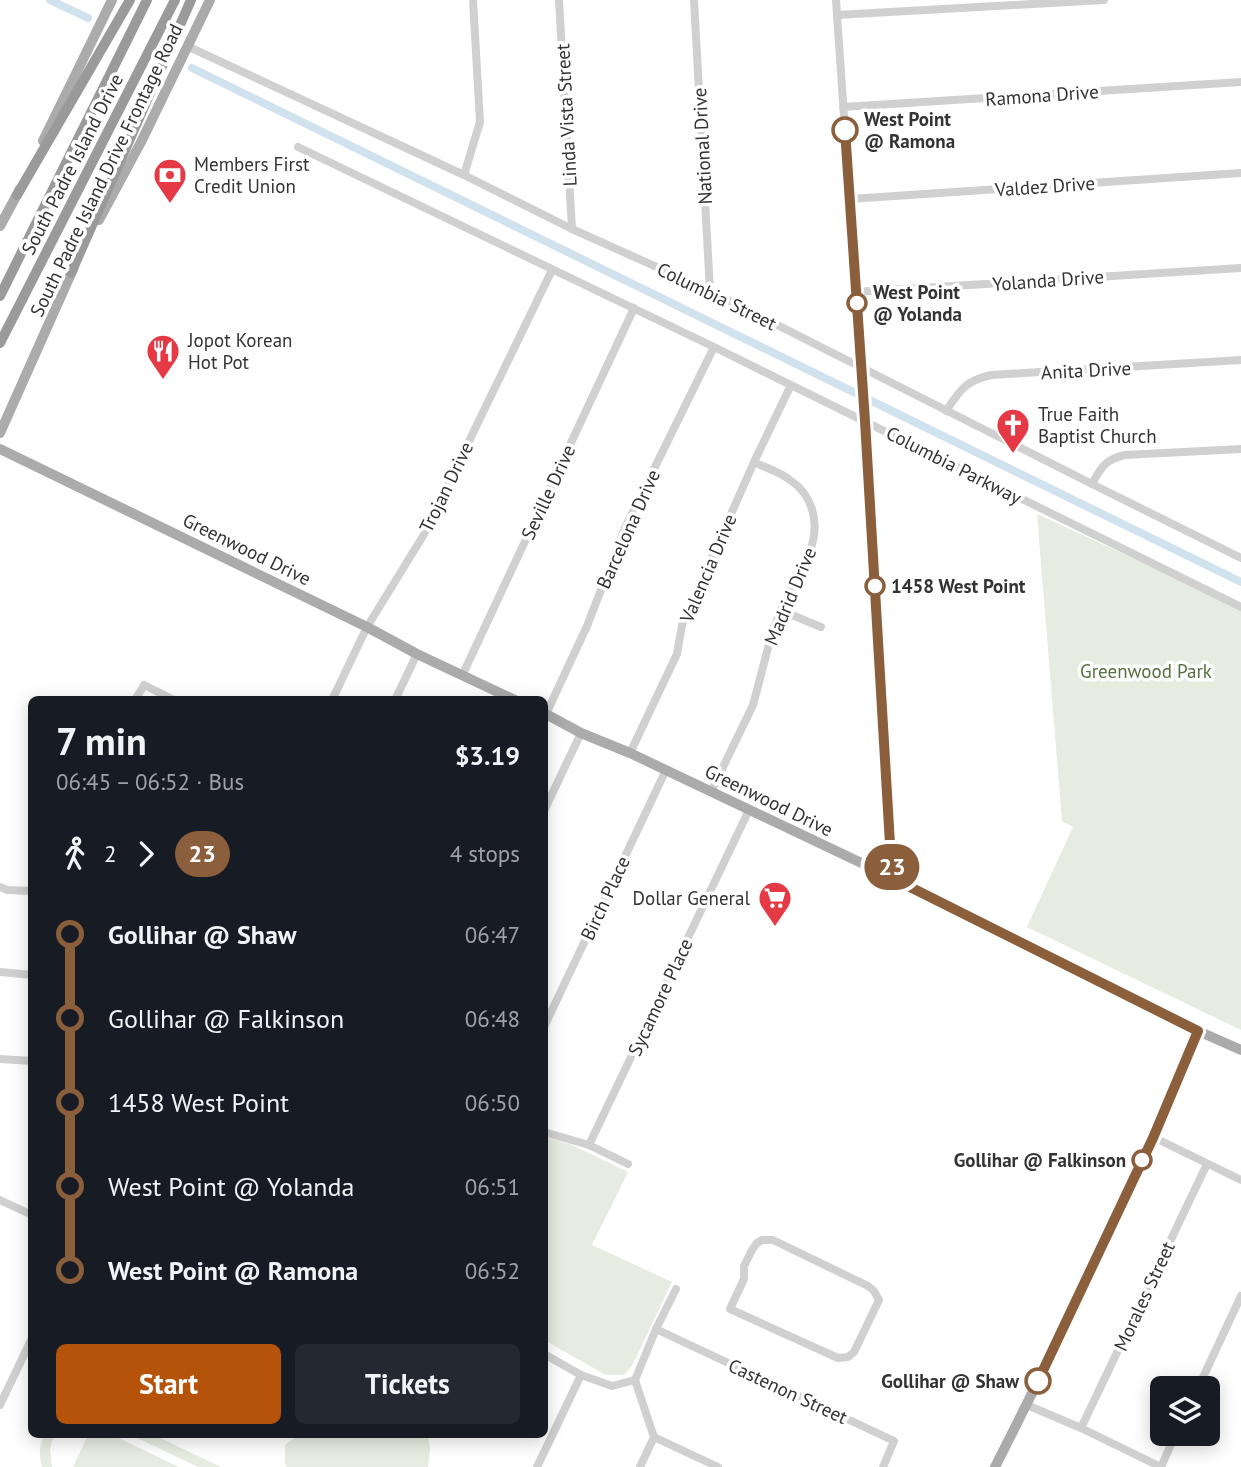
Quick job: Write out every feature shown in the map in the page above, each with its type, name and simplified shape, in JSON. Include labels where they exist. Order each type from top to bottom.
[{"type":"highway","points":[[17,195],[130,0]]},
{"type":"highway","name":"South Padre Island Drive","points":[[0,296],[147,0]]},
{"type":"highway","name":"South Padre Island Drive","points":[[0,343],[175,0]]},
{"type":"highway","points":[[71,273],[191,0]]},
{"type":"main road","points":[[0,226],[112,0]]},
{"type":"main road","name":"South Padre Island Drive Frontage Road","points":[[0,433],[71,273],[141,142],[210,0]]},
{"type":"main road","points":[[0,413],[13,406]]},
{"type":"main road","name":"Greenwood Drive","points":[[0,449],[366,627],[496,696]]},
{"type":"main road","name":"Greenwood Drive","points":[[548,715],[581,733],[630,753],[892,878],[1241,1050]]},
{"type":"main road","points":[[995,1467],[1153,1138],[1198,1031]]},
{"type":"street","points":[[464,175],[480,122],[473,0]]},
{"type":"street","name":"Linda Vista Street","points":[[559,0],[572,229]]},
{"type":"street","name":"National Drive","points":[[694,0],[710,291]]},
{"type":"street","points":[[836,0],[865,416],[892,878]]},
{"type":"street","points":[[837,15],[1104,0]]},
{"type":"street","name":"Columbia Street","points":[[187,46],[464,175],[572,229],[710,291],[1241,558]]},
{"type":"street","name":"Ramona Drive","points":[[843,107],[1241,82]]},
{"type":"street","name":"Columbia Parkway","points":[[298,147],[791,385],[865,416],[1241,607]]},
{"type":"street","name":"Valdez Drive","points":[[850,200],[1241,173]]},
{"type":"street","name":"Yolanda Drive","points":[[856,292],[1241,268]]},
{"type":"street","name":"Trojan Drive","points":[[334,696],[366,627],[423,536],[552,270]]},
{"type":"street","name":"Seville Drive","points":[[461,676],[634,308]]},
{"type":"street","name":"Barcelona Drive","points":[[548,707],[587,626],[625,528],[714,346]]},
{"type":"street","name":"Anita Drive","points":[[946,411],[961,388],[991,375],[1241,360]]},
{"type":"street","name":"Valencia Drive","points":[[630,753],[677,654],[682,625],[791,385]]},
{"type":"street","points":[[1092,484],[1102,467],[1115,457],[1241,449]]},
{"type":"street","name":"Madrid Drive","points":[[711,792],[753,705],[780,610],[815,536],[816,523],[809,501],[801,488],[754,462]]},
{"type":"street","points":[[780,610],[821,626]]},
{"type":"street","points":[[397,696],[417,654]]},
{"type":"street","points":[[137,696],[144,685],[166,696]]},
{"type":"street","points":[[548,803],[581,733]]},
{"type":"street","name":"Birch Place","points":[[548,1019],[666,770]]},
{"type":"street","name":"Sycamore Place","points":[[589,1145],[749,810]]},
{"type":"street","points":[[0,887],[28,891]]},
{"type":"street","points":[[0,972],[28,975]]},
{"type":"street","points":[[0,1059],[28,1061]]},
{"type":"street","points":[[548,1133],[589,1145],[628,1164]]},
{"type":"street","points":[[1153,1138],[1241,1180]]},
{"type":"street","name":"Morales Street","points":[[1081,1428],[1207,1164]]},
{"type":"street","points":[[0,1200],[28,1210]]},
{"type":"street","points":[[762,1240],[773,1240],[868,1286],[879,1300],[854,1352],[848,1357],[838,1358],[730,1309],[744,1279],[744,1266],[752,1250],[762,1240]]},
{"type":"street","points":[[640,1467],[654,1437],[635,1380],[676,1289]]},
{"type":"street","points":[[1204,1376],[1241,1296]]},
{"type":"street","name":"Castenon Street","points":[[656,1329],[894,1441],[883,1467]]},
{"type":"street","points":[[0,1405],[28,1346]]},
{"type":"street","points":[[548,1356],[581,1375],[612,1386],[635,1380]]},
{"type":"street","points":[[537,1467],[581,1375]]},
{"type":"street","points":[[1027,1405],[1161,1467],[1170,1446]]},
{"type":"street","points":[[654,1437],[719,1467]]},
{"type":"green space","name":"Greenwood Park","points":[[1037,514],[1241,608],[1241,1030],[1027,927],[1073,827],[1062,821]]},
{"type":"green space","points":[[548,1138],[570,1144],[628,1172],[592,1245],[672,1282],[632,1366],[624,1375],[606,1375],[548,1342]]},
{"type":"green space","points":[[43,1438],[53,1438],[50,1449],[52,1467],[42,1467]]},
{"type":"green space","points":[[87,1438],[118,1438],[179,1467],[73,1467]]},
{"type":"green space","points":[[137,1438],[160,1438],[221,1467],[198,1467]]},
{"type":"green space","points":[[294,1438],[428,1438],[430,1450],[428,1467],[287,1467],[285,1445]]},
{"type":"waterway","points":[[50,0],[88,18]]},
{"type":"waterway","points":[[192,68],[1241,582]]},
{"type":"bus line","name":"23","points":[[845,130],[892,878],[1198,1031],[1153,1138],[1038,1381]]},
{"type":"place","name":"West Point @ Ramona","points":[[845,130]]},
{"type":"place","name":"Members First Credit Union","points":[[170,205]]},
{"type":"place","name":"West Point @ Yolanda","points":[[857,303]]},
{"type":"place","name":"Jopot Korean Hot Pot","points":[[163,381]]},
{"type":"place","name":"True Faith Baptist Church","points":[[1013,455]]},
{"type":"place","name":"1458 West Point","points":[[875,586]]},
{"type":"place","name":"Dollar General","points":[[775,928]]},
{"type":"place","name":"Gollihar @ Falkinson","points":[[1142,1160]]},
{"type":"place","name":"Gollihar @ Shaw","points":[[1038,1381]]}]
